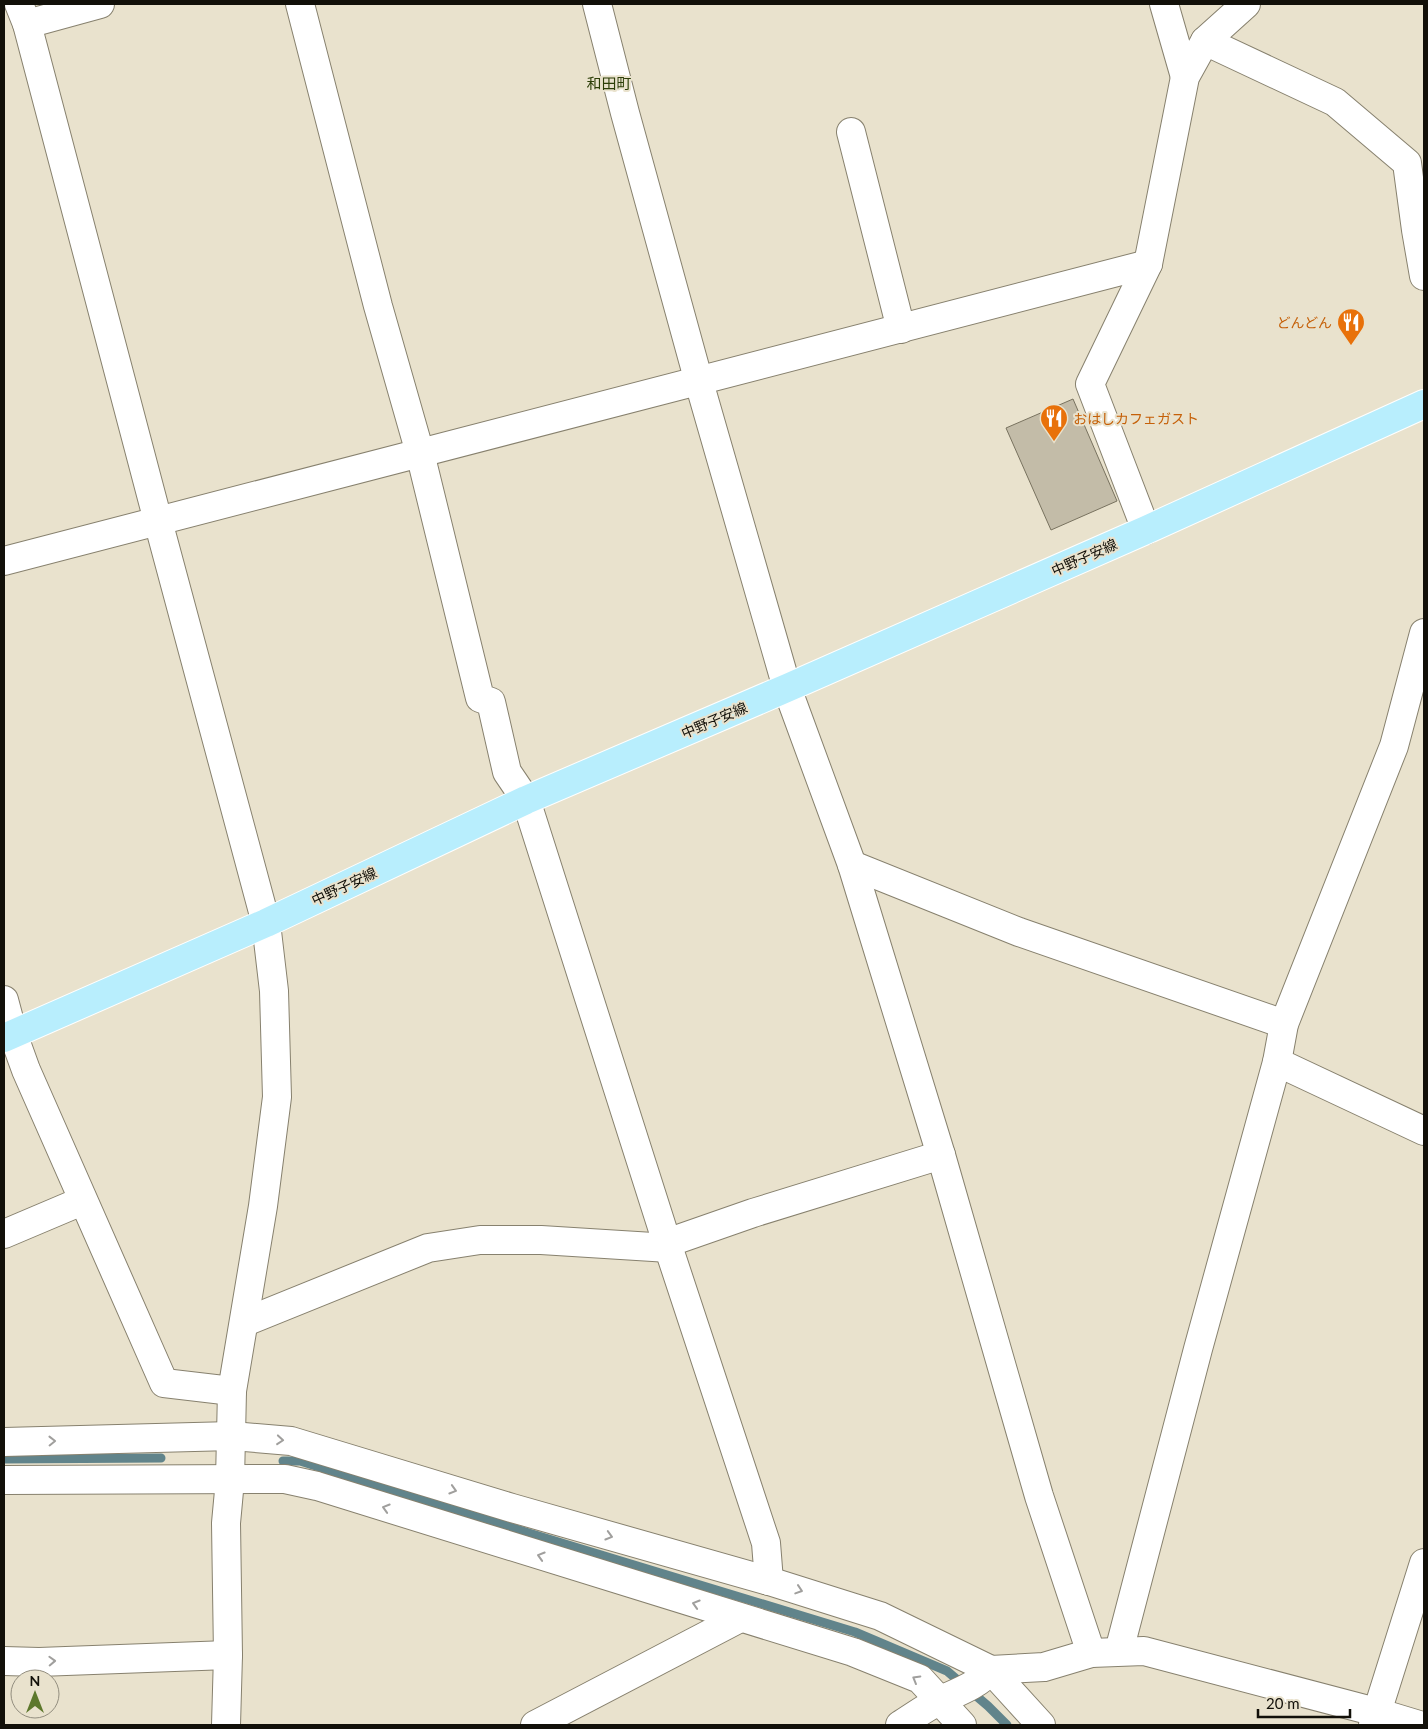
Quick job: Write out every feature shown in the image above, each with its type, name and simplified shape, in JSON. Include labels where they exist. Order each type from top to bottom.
[{"type":"main road","name":"中野子安線","points":[[8,1036],[266,924],[526,800],[787,688],[1146,530],[1424,404]]},
{"type":"street","points":[[100,4],[18,11],[266,924],[274,991],[276,1097],[245,1322],[232,1391],[232,1436],[226,1523],[228,1655],[226,1725]]},
{"type":"street","points":[[300,4],[378,306],[420,454],[480,698],[490,702],[507,772],[526,800],[668,1246],[766,1543],[769,1581]]},
{"type":"street","points":[[598,4],[625,113],[699,382],[787,688],[852,865],[941,1155],[1039,1496],[1091,1653]]},
{"type":"street","points":[[1164,4],[1185,77]]},
{"type":"street","points":[[1146,530],[1090,384],[1148,264],[1185,77],[1205,40],[1246,4]]},
{"type":"street","points":[[1205,40],[1335,102],[1407,163],[1424,276]]},
{"type":"street","points":[[851,132],[901,329]]},
{"type":"street","points":[[4,562],[1148,264]]},
{"type":"street","points":[[1119,1651],[1276,1062],[1284,1024],[1394,746],[1424,633]]},
{"type":"street","points":[[852,865],[1019,932],[1284,1024]]},
{"type":"street","points":[[4,1000],[8,1036],[26,1070],[82,1201],[164,1383],[232,1391]]},
{"type":"street","points":[[1276,1062],[1424,1131]]},
{"type":"street","points":[[245,1322],[428,1248],[480,1240],[532,1240],[668,1246],[752,1214],[941,1155]]},
{"type":"street","points":[[4,1234],[82,1201]]},
{"type":"street","points":[[4,1442],[232,1436],[291,1441],[521,1510],[769,1581],[880,1616],[988,1674],[1041,1725]]},
{"type":"street","points":[[4,1480],[286,1479],[317,1486],[853,1652],[920,1679],[946,1698],[962,1725]]},
{"type":"street","points":[[1374,1719],[1424,1562]]},
{"type":"street","points":[[535,1725],[740,1618]]},
{"type":"street","points":[[900,1725],[988,1674],[1044,1666],[1091,1653],[1144,1651],[1374,1719],[1419,1725]]},
{"type":"street","points":[[4,1661],[39,1662],[228,1655]]},
{"type":"building","points":[[1073,399],[1117,501],[1051,530],[1006,428]]},
{"type":"waterway","points":[[4,1459],[161,1458]]},
{"type":"waterway","points":[[283,1461],[300,1461],[855,1632],[947,1671],[1007,1725]]},
{"type":"place","name":"どんどん","points":[[1351,346]]},
{"type":"place","name":"おはしカフェガスト","points":[[1054,442]]},
{"type":"district","name":"和田町","points":[[609,83]]}]
